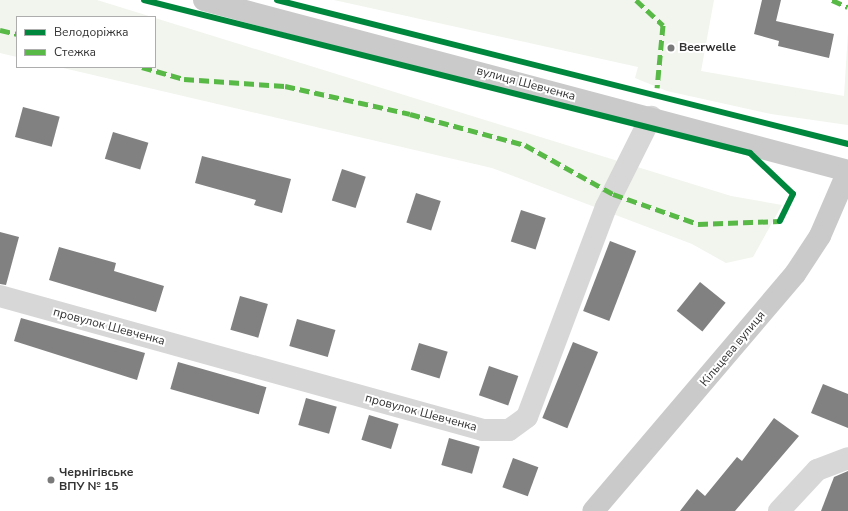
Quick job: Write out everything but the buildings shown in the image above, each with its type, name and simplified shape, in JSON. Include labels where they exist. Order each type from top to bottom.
[{"type":"main road","name":"вулиця Шевченка","points":[[204,0],[651,117],[848,171]]},
{"type":"main road","name":"Кільцева вулиця","points":[[593,511],[795,274],[820,236],[848,171]]},
{"type":"street","name":"провулок Шевченка","points":[[0,296],[483,430],[509,430],[527,417],[606,207],[651,117]]},
{"type":"street","points":[[779,511],[817,470],[848,458]]},
{"type":"shaded area","points":[[0,0],[97,0],[149,16],[16,16],[16,57],[0,53]]},
{"type":"shaded area","points":[[334,0],[714,0],[701,71],[844,96],[848,33],[848,125],[771,114],[667,91],[635,78],[638,67]]},
{"type":"shaded area","points":[[156,18],[731,196],[782,205],[753,257],[726,263],[692,244],[492,168],[63,68],[156,68]]},
{"type":"marked path","points":[[636,0],[663,25],[657,88]]},
{"type":"marked path","points":[[832,0],[848,7]]},
{"type":"marked path","points":[[0,30],[16,34]]},
{"type":"marked path","points":[[146,68],[184,79],[285,86],[410,114],[525,145],[613,194],[698,224],[780,221]]},
{"type":"cycle path","points":[[144,0],[750,153],[793,194],[780,221]]},
{"type":"cycle path","points":[[277,0],[848,144]]},
{"type":"place","name":"Beerwelle","points":[[671,48]]},
{"type":"place","name":"Чернігівське ВПУ № 15","points":[[51,480]]}]
